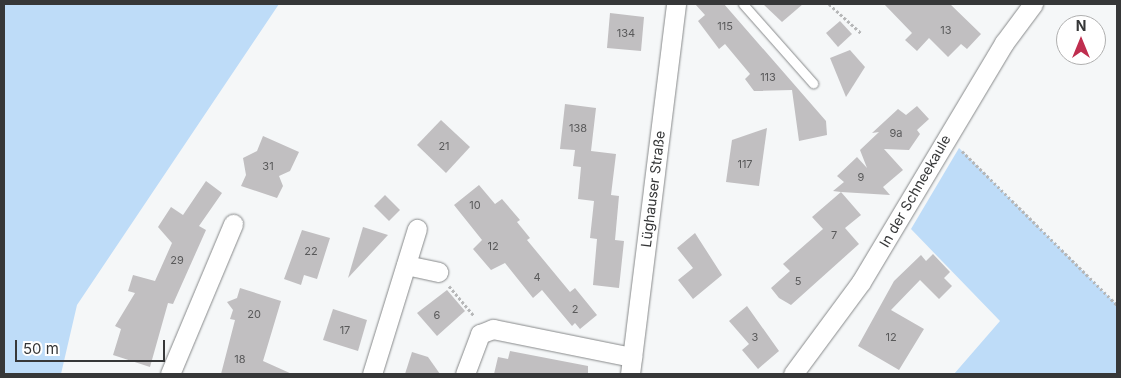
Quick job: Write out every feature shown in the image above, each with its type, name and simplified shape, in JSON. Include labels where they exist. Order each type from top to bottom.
[{"type":"street","name":"Lüghauser Straße","points":[[631,366],[676,4]]},
{"type":"street","name":"In der Schneekaule","points":[[793,374],[861,282],[946,138],[1033,4]]},
{"type":"street","points":[[170,374],[233,224]]},
{"type":"street","points":[[372,374],[416,229]]},
{"type":"street","points":[[406,265],[438,272]]},
{"type":"street","points":[[465,374],[485,330],[631,366]]},
{"type":"lane","points":[[743,4],[813,82]]},
{"type":"path","points":[[829,4],[861,33]]},
{"type":"path","points":[[946,138],[1117,305]]},
{"type":"path","points":[[438,272],[485,330]]},
{"type":"shaded area","points":[[4,4],[279,4],[77,305],[61,374],[4,374]]},
{"type":"shaded area","points":[[959,148],[1117,305],[1117,374],[954,374],[1000,321],[911,229]]},
{"type":"building","points":[[695,4],[724,4],[826,121],[827,135],[799,141],[792,90],[754,91],[745,79],[750,74],[725,44],[719,49],[698,21],[705,15]]},
{"type":"building","points":[[763,4],[803,4],[782,22]]},
{"type":"building","points":[[884,4],[950,4],[981,34],[967,49],[961,44],[948,57],[929,38],[917,51],[905,40],[912,33]]},
{"type":"building","points":[[610,13],[644,17],[641,51],[607,48]]},
{"type":"building","points":[[840,21],[852,34],[838,47],[826,33]]},
{"type":"building","points":[[850,50],[865,67],[846,97],[830,58]]},
{"type":"building","points":[[565,104],[596,108],[591,151],[616,154],[611,195],[619,196],[615,240],[624,241],[619,288],[593,285],[597,239],[590,238],[594,201],[578,199],[581,167],[573,166],[575,150],[560,149]]},
{"type":"building","points":[[917,106],[929,119],[917,130],[920,134],[909,150],[884,149],[903,170],[883,187],[890,195],[833,191],[844,182],[837,176],[857,157],[867,168],[860,150],[879,132],[872,133],[898,109],[906,115]]},
{"type":"building","points":[[441,120],[470,147],[446,173],[417,145]]},
{"type":"building","points":[[767,128],[759,186],[726,182],[732,140]]},
{"type":"building","points":[[263,136],[299,152],[290,171],[279,176],[283,186],[277,198],[241,186],[246,175],[243,158],[257,151]]},
{"type":"building","points":[[206,181],[222,193],[199,226],[206,230],[173,304],[168,303],[150,367],[113,355],[121,329],[115,326],[135,293],[128,291],[133,275],[155,281],[172,243],[158,227],[171,207],[183,215]]},
{"type":"building","points":[[479,185],[495,204],[502,199],[520,220],[517,222],[530,238],[527,240],[570,292],[575,288],[597,315],[580,329],[575,323],[572,326],[542,290],[533,298],[505,263],[491,270],[473,249],[482,240],[454,205]]},
{"type":"building","points":[[841,192],[861,215],[845,228],[859,244],[791,305],[779,298],[771,288],[790,271],[783,264],[823,229],[812,217]]},
{"type":"building","points":[[385,195],[400,210],[389,221],[374,206]]},
{"type":"building","points":[[363,227],[388,235],[348,278]]},
{"type":"building","points":[[302,230],[330,238],[317,279],[304,275],[301,285],[284,279]]},
{"type":"building","points":[[695,233],[722,275],[693,299],[678,280],[693,268],[677,248]]},
{"type":"building","points":[[933,254],[950,272],[944,278],[952,286],[939,299],[920,280],[891,310],[924,329],[899,370],[858,346],[894,281],[921,255],[926,261]]},
{"type":"building","points":[[240,288],[281,301],[263,361],[292,374],[221,374],[235,320],[230,319],[233,310],[227,302],[237,298]]},
{"type":"building","points":[[447,290],[465,311],[437,336],[417,313]]},
{"type":"building","points":[[747,306],[779,351],[758,369],[742,350],[749,344],[729,321]]},
{"type":"building","points":[[333,309],[367,320],[358,351],[323,340]]},
{"type":"building","points":[[510,351],[588,366],[588,374],[494,374],[498,357],[508,359]]},
{"type":"building","points":[[412,352],[428,357],[440,374],[405,374]]}]
